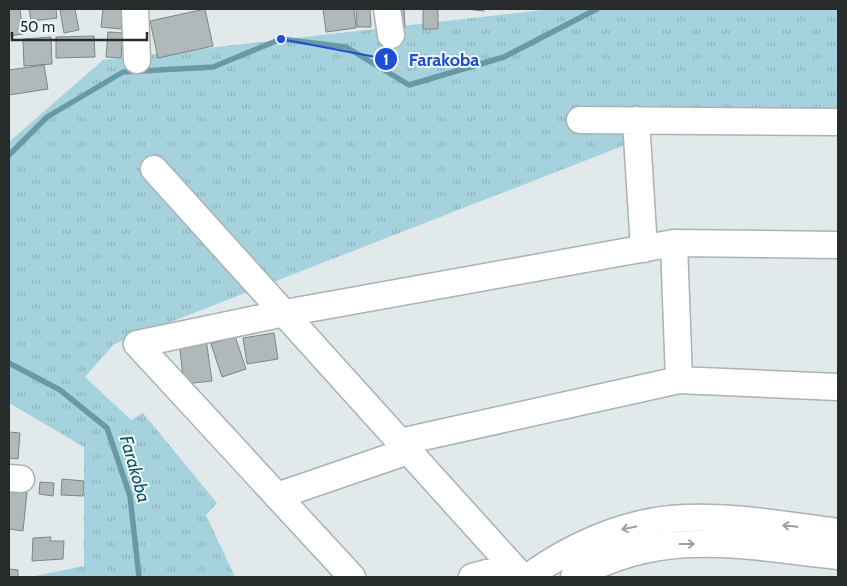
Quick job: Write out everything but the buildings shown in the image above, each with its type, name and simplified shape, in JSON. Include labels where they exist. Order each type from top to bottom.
[{"type":"street","points":[[135,9],[137,60]]},
{"type":"street","points":[[388,9],[391,35]]},
{"type":"street","points":[[580,120],[838,122]]},
{"type":"street","points":[[636,120],[644,249]]},
{"type":"street","points":[[154,169],[404,447],[521,573]]},
{"type":"street","points":[[674,243],[679,380]]},
{"type":"street","points":[[352,577],[138,344],[285,313],[674,243],[838,244]]},
{"type":"street","points":[[277,496],[404,447],[679,380],[838,387]]},
{"type":"street","points":[[472,577],[521,573],[616,530],[671,519],[720,518],[838,532]]},
{"type":"street","points":[[574,577],[623,554],[673,544],[719,543],[838,556]]},
{"type":"green space","points":[[551,9],[838,9],[838,122],[692,119],[114,344],[85,377],[131,420],[143,413],[217,503],[206,515],[235,577],[30,577],[84,566],[84,447],[9,403],[9,142],[103,60]]},
{"type":"waterway","name":"Farakoba","points":[[9,155],[47,117],[123,72],[213,67],[281,39],[346,47],[409,85],[504,57],[597,9]]},
{"type":"waterway","name":"Farakoba","points":[[9,363],[60,390],[107,428],[130,496],[139,577]]},
{"type":"place","name":"Farakoba","points":[[281,39]]}]
